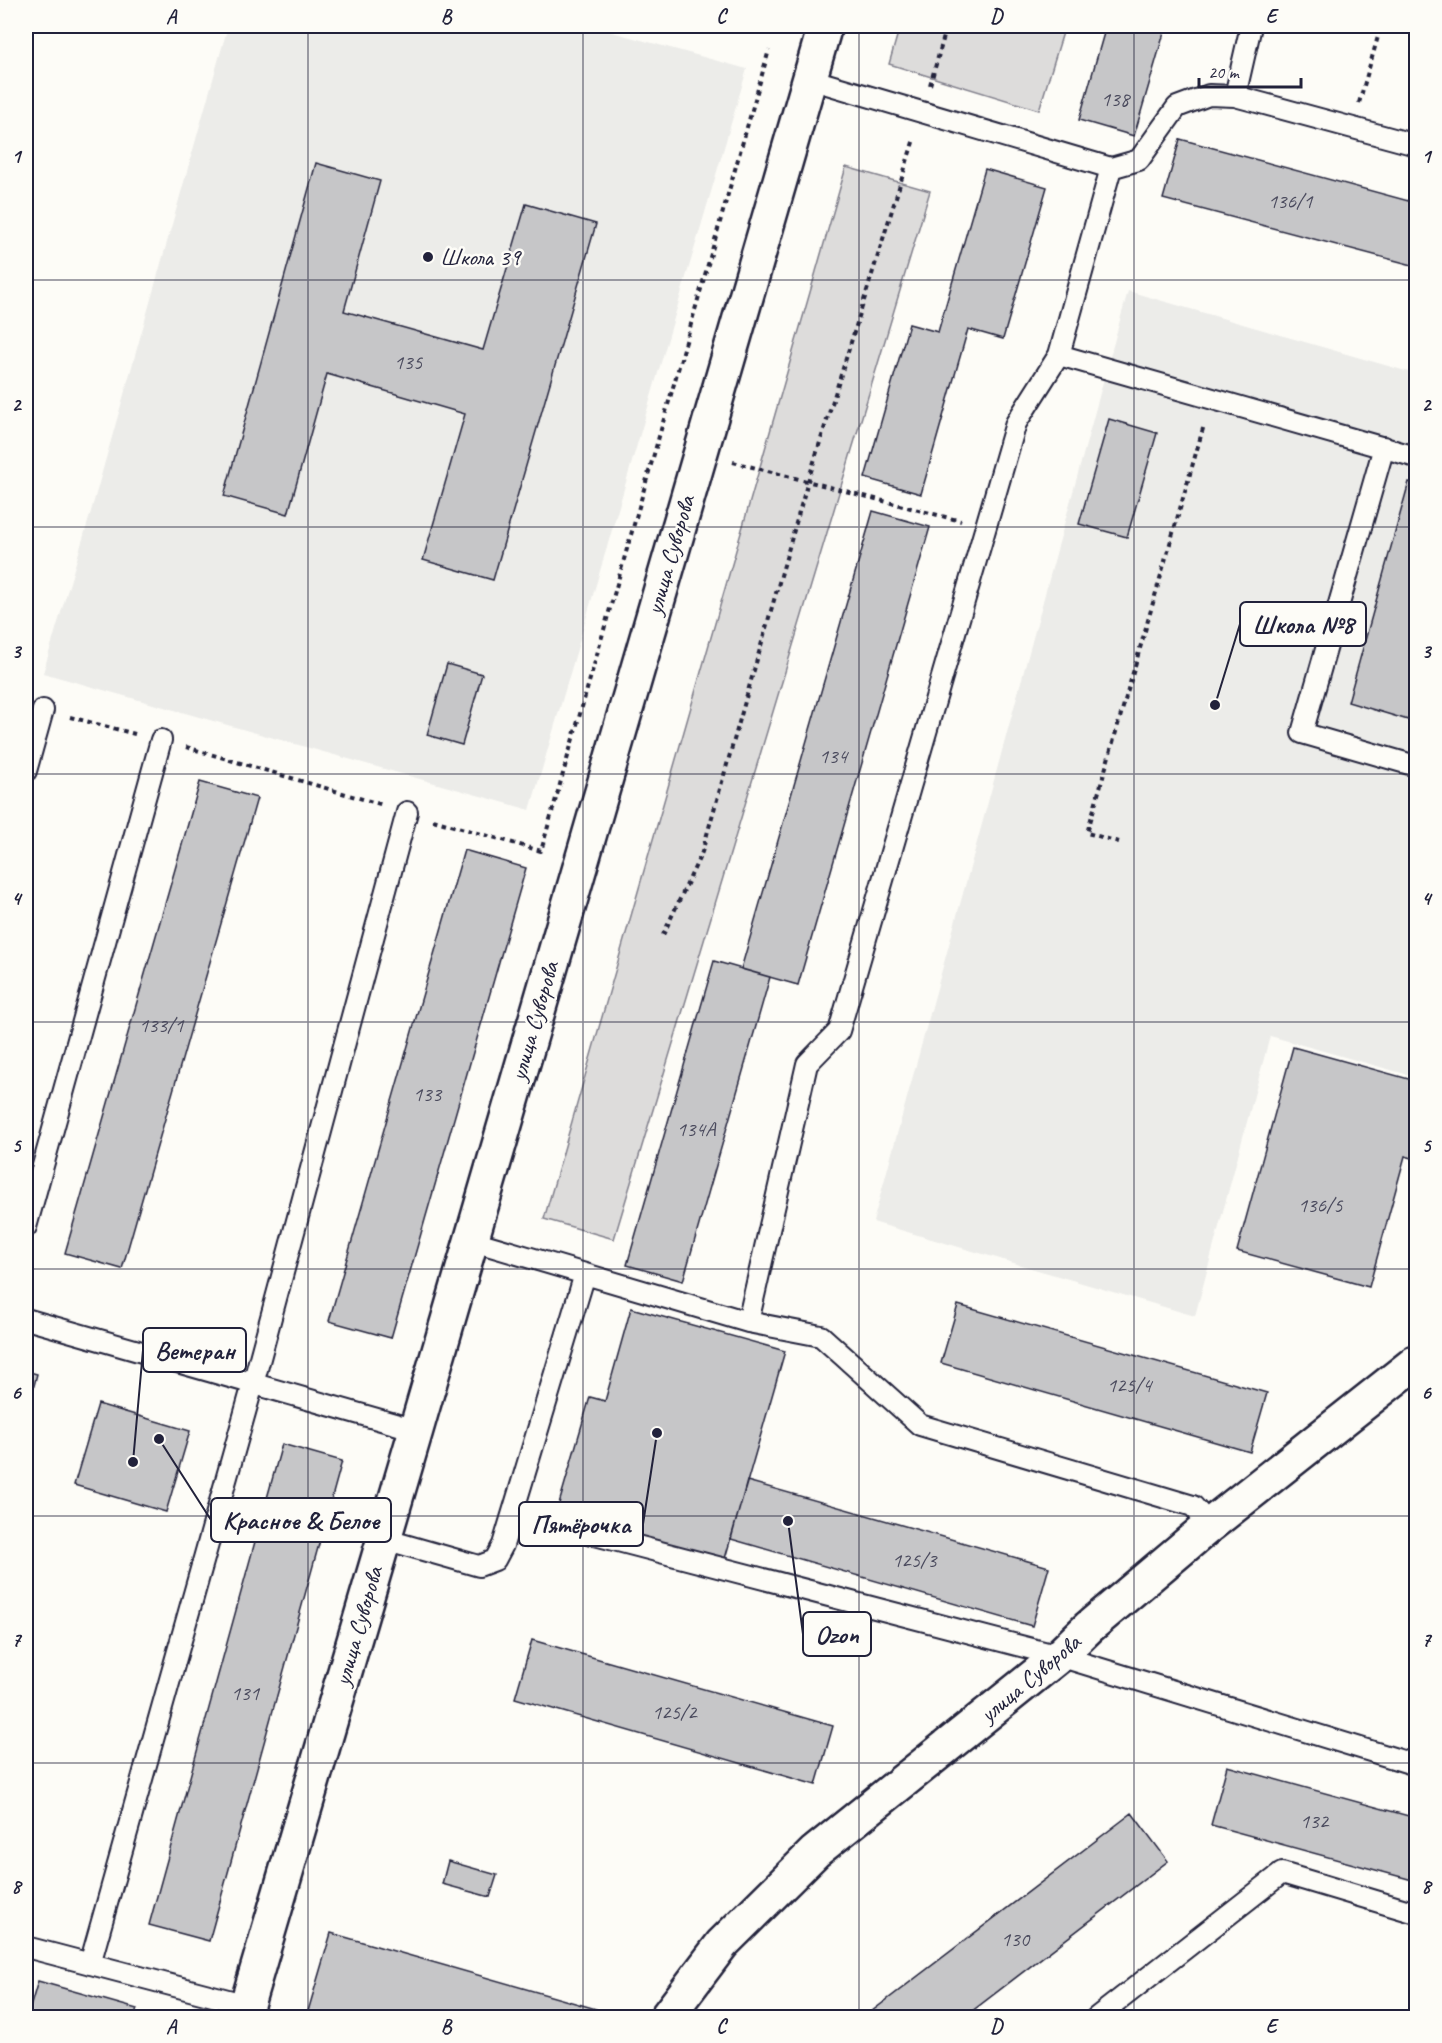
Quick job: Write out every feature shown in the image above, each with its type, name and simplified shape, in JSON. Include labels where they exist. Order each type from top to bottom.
[{"type":"street","name":"улица Суворова","points":[[245,2011],[417,1430],[470,1240],[810,79],[823,26]]},
{"type":"street","name":"улица Суворова","points":[[666,2018],[722,1944],[815,1852],[1059,1656],[1089,1627],[1210,1525],[1416,1362]]},
{"type":"lane","points":[[1235,96],[1251,26]]},
{"type":"lane","points":[[810,79],[1111,168],[1139,160],[1177,107],[1209,95],[1235,96],[1416,145]]},
{"type":"lane","points":[[748,1322],[807,1064],[839,1032],[1016,423],[1059,355],[1111,168]]},
{"type":"lane","points":[[1059,355],[1416,457]]},
{"type":"lane","points":[[1384,447],[1302,733],[1416,766]]},
{"type":"lane","points":[[26,771],[43,710]]},
{"type":"lane","points":[[26,1227],[161,740]]},
{"type":"lane","points":[[90,1964],[253,1384],[406,812]]},
{"type":"lane","points":[[470,1240],[748,1322],[821,1336],[920,1425],[1193,1506],[1210,1525]]},
{"type":"lane","points":[[384,1539],[479,1566],[495,1560],[503,1545],[585,1274]]},
{"type":"lane","points":[[26,1319],[417,1430]]},
{"type":"lane","points":[[541,1521],[1059,1656],[1416,1765]]},
{"type":"lane","points":[[1096,2018],[1282,1873],[1416,1914]]},
{"type":"lane","points":[[26,1947],[245,2011]]},
{"type":"path","points":[[663,935],[702,852],[808,481],[947,26]]},
{"type":"path","points":[[1353,127],[1381,26]]},
{"type":"path","points":[[43,710],[161,740],[541,851],[769,50]]},
{"type":"path","points":[[1119,842],[1088,833],[1211,398]]},
{"type":"path","points":[[658,438],[700,453],[986,527]]},
{"type":"shaded area","name":"Школа 39","points":[[228,26],[590,26],[747,69],[530,810],[43,673]]},
{"type":"shaded area","points":[[900,26],[1065,26],[1039,110],[889,64]]},
{"type":"shaded area","points":[[846,167],[930,191],[614,1239],[544,1219]]},
{"type":"shaded area","points":[[1128,291],[1416,374],[1416,1077],[1270,1036],[1195,1316],[873,1222]]},
{"type":"building","points":[[1106,26],[1166,26],[1134,136],[1079,120]]},
{"type":"building","points":[[1180,139],[1416,203],[1416,266],[1163,199]]},
{"type":"building","points":[[316,163],[380,181],[344,311],[483,350],[526,204],[596,224],[493,580],[423,560],[465,414],[327,374],[288,514],[224,496]]},
{"type":"building","points":[[985,169],[1047,187],[1003,339],[968,329],[921,494],[865,478],[909,324],[938,332]]},
{"type":"building","points":[[1109,419],[1157,433],[1127,537],[1079,524]]},
{"type":"building","points":[[1409,482],[1416,484],[1416,691],[1408,720],[1348,702]]},
{"type":"building","points":[[873,511],[930,527],[798,985],[741,969]]},
{"type":"building","points":[[447,664],[482,674],[462,745],[427,735]]},
{"type":"building","points":[[200,782],[257,798],[122,1269],[65,1253]]},
{"type":"building","points":[[464,850],[526,868],[391,1338],[329,1321]]},
{"type":"building","points":[[714,961],[770,977],[683,1281],[627,1265]]},
{"type":"building","points":[[1293,1047],[1416,1081],[1416,1159],[1405,1156],[1369,1287],[1237,1251]]},
{"type":"building","points":[[958,1305],[1267,1393],[1250,1452],[941,1363]]},
{"type":"building","points":[[631,1308],[785,1351],[724,1562],[556,1514],[590,1397],[605,1401]]},
{"type":"building","points":[[26,1371],[37,1374],[28,1409],[26,1408]]},
{"type":"building","points":[[98,1404],[190,1431],[166,1512],[74,1485]]},
{"type":"building","points":[[282,1444],[342,1461],[209,1941],[149,1925]]},
{"type":"building","points":[[747,1481],[1049,1567],[1032,1626],[731,1539]]},
{"type":"building","points":[[532,1640],[833,1726],[816,1785],[515,1698]]},
{"type":"building","points":[[1227,1766],[1416,1818],[1416,1881],[1211,1825]]},
{"type":"building","points":[[1132,1813],[1168,1861],[963,2018],[863,2018]]},
{"type":"building","points":[[448,1861],[497,1875],[490,1897],[442,1884]]},
{"type":"building","points":[[331,1933],[596,2009],[593,2018],[306,2018]]},
{"type":"building","points":[[38,1981],[137,2009],[134,2018],[27,2018]]},
{"type":"place","name":"Школа 39","points":[[428,257]]},
{"type":"place","name":"Школа №8","points":[[1215,705]]},
{"type":"place","name":"Пятёрочка","points":[[657,1433]]},
{"type":"place","name":"Красное & Белое","points":[[159,1439]]},
{"type":"place","name":"Ветеран","points":[[133,1462]]},
{"type":"place","name":"Ozon","points":[[788,1521]]}]
